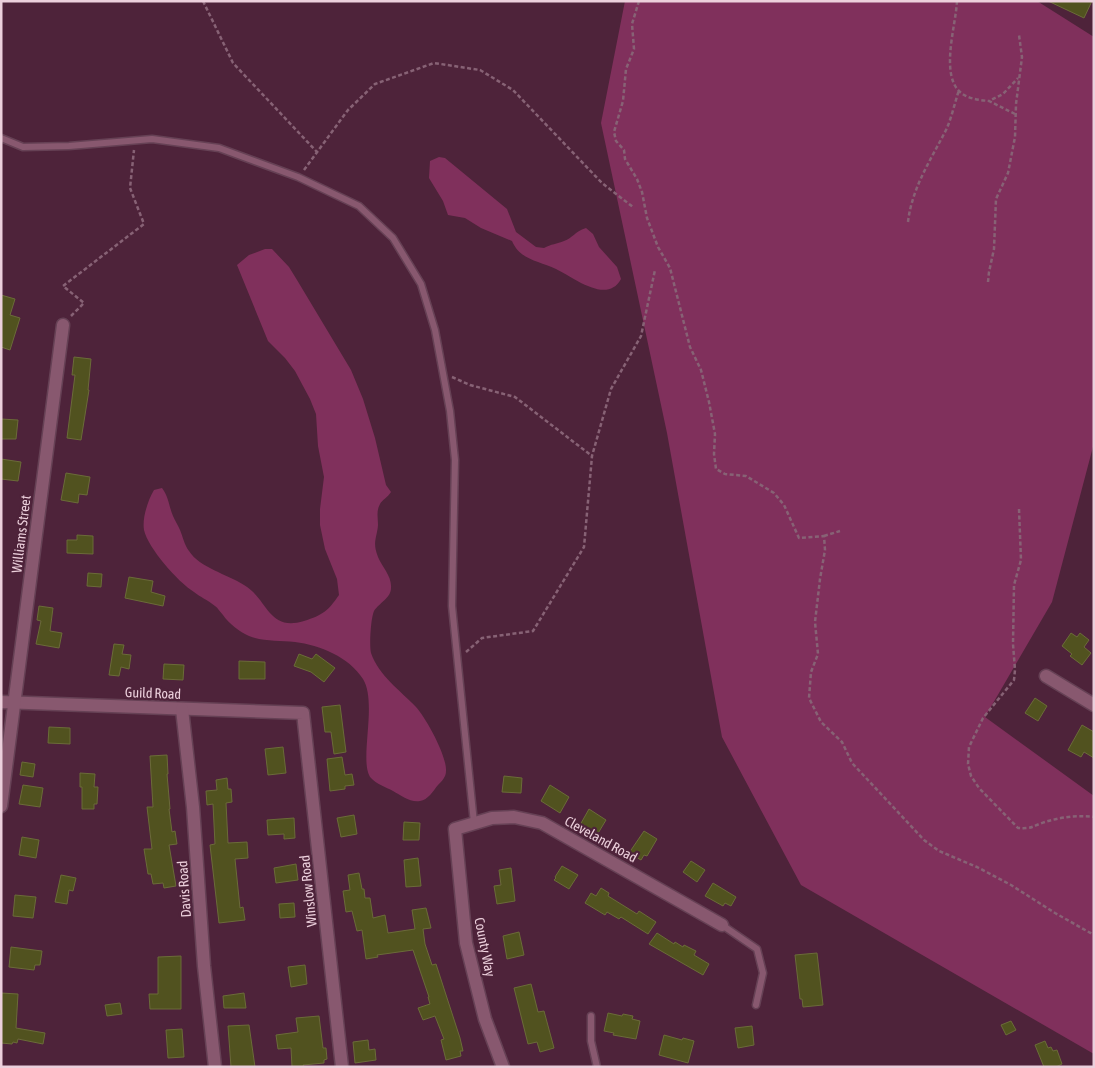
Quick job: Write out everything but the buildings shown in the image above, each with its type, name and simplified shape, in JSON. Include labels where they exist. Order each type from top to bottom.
[{"type":"street","name":"Williams Street","points":[[1,806],[63,325]]},
{"type":"street","points":[[1046,676],[1094,705]]},
{"type":"street","name":"Guild Road","points":[[1,702],[303,713]]},
{"type":"street","name":"Davis Road","points":[[182,709],[193,807],[204,966],[215,1067]]},
{"type":"street","name":"Winslow Road","points":[[303,713],[342,1067]]},
{"type":"street","name":"Cleveland Road","points":[[455,829],[492,818],[514,817],[542,823],[722,925]]},
{"type":"street","name":"County Way","points":[[455,829],[466,944],[485,1018],[503,1067]]},
{"type":"lane","points":[[1,138],[23,147],[69,146],[152,139],[219,148],[298,177],[359,206],[393,238],[421,284],[435,330],[450,411],[455,460],[452,606],[474,823]]},
{"type":"lane","points":[[722,925],[757,949],[763,973],[756,1005]]},
{"type":"lane","points":[[591,1016],[596,1067]]},
{"type":"path","points":[[203,1],[233,63],[317,152]]},
{"type":"path","points":[[639,1],[632,24],[634,49],[626,69],[623,101],[614,132],[616,140],[624,150],[625,159],[639,186],[647,218],[658,247],[670,268],[690,347],[701,370],[710,402],[715,434],[714,454],[716,469],[725,474],[746,476],[774,493],[784,505],[799,538],[824,536],[840,531]]},
{"type":"path","points":[[957,1],[950,70],[953,81],[959,90],[972,98],[990,101],[1015,114]]},
{"type":"path","points":[[988,282],[994,249],[996,200],[1010,166],[1015,137],[1015,114],[1022,57],[1019,36]]},
{"type":"path","points":[[298,177],[348,110],[375,84],[434,63],[480,70],[513,90],[602,182],[633,207]]},
{"type":"path","points":[[990,101],[1003,94],[1019,76]]},
{"type":"path","points":[[908,222],[910,205],[928,161],[948,126],[959,90]]},
{"type":"path","points":[[63,325],[84,303],[63,286],[144,224],[130,188],[135,140]]},
{"type":"path","points":[[457,660],[482,638],[533,631],[584,547],[592,456],[611,390],[641,336],[655,270]]},
{"type":"path","points":[[443,372],[470,385],[514,397],[592,456]]},
{"type":"path","points":[[1019,509],[1021,560],[1014,585],[1014,680],[980,725],[969,746],[968,764],[971,776],[980,788],[1018,828],[1031,828],[1044,822],[1072,816],[1094,817]]},
{"type":"path","points":[[824,536],[825,550],[815,622],[818,654],[811,672],[809,698],[821,722],[842,742],[852,763],[924,840],[940,851],[977,867],[1010,885],[1094,935]]},
{"type":"shaded area","points":[[625,1],[1037,1],[1094,37],[1094,443],[1052,602],[985,717],[1094,796],[1094,1054],[801,885],[722,737],[667,433],[601,123]]},
{"type":"shaded area","points":[[439,157],[445,158],[507,209],[516,232],[536,247],[544,248],[567,240],[586,228],[593,234],[599,247],[617,267],[621,279],[615,286],[607,290],[590,287],[556,269],[525,256],[515,247],[512,241],[481,228],[465,218],[448,215],[443,201],[429,178],[430,161]]},
{"type":"shaded area","points":[[265,249],[272,249],[289,267],[351,370],[363,399],[375,438],[386,485],[391,492],[379,507],[375,544],[378,557],[390,580],[391,588],[387,598],[374,611],[371,625],[370,649],[379,669],[420,712],[443,756],[446,771],[445,777],[430,795],[423,800],[413,801],[378,784],[371,778],[366,760],[369,717],[367,690],[363,679],[350,664],[324,649],[289,641],[255,638],[238,630],[216,607],[196,594],[172,573],[151,546],[144,530],[145,515],[150,499],[154,490],[162,488],[186,546],[194,557],[207,566],[244,585],[252,591],[276,618],[283,622],[292,623],[311,619],[324,612],[339,595],[337,579],[325,549],[320,525],[324,477],[318,446],[316,414],[295,371],[268,341],[237,265],[249,255]]}]
